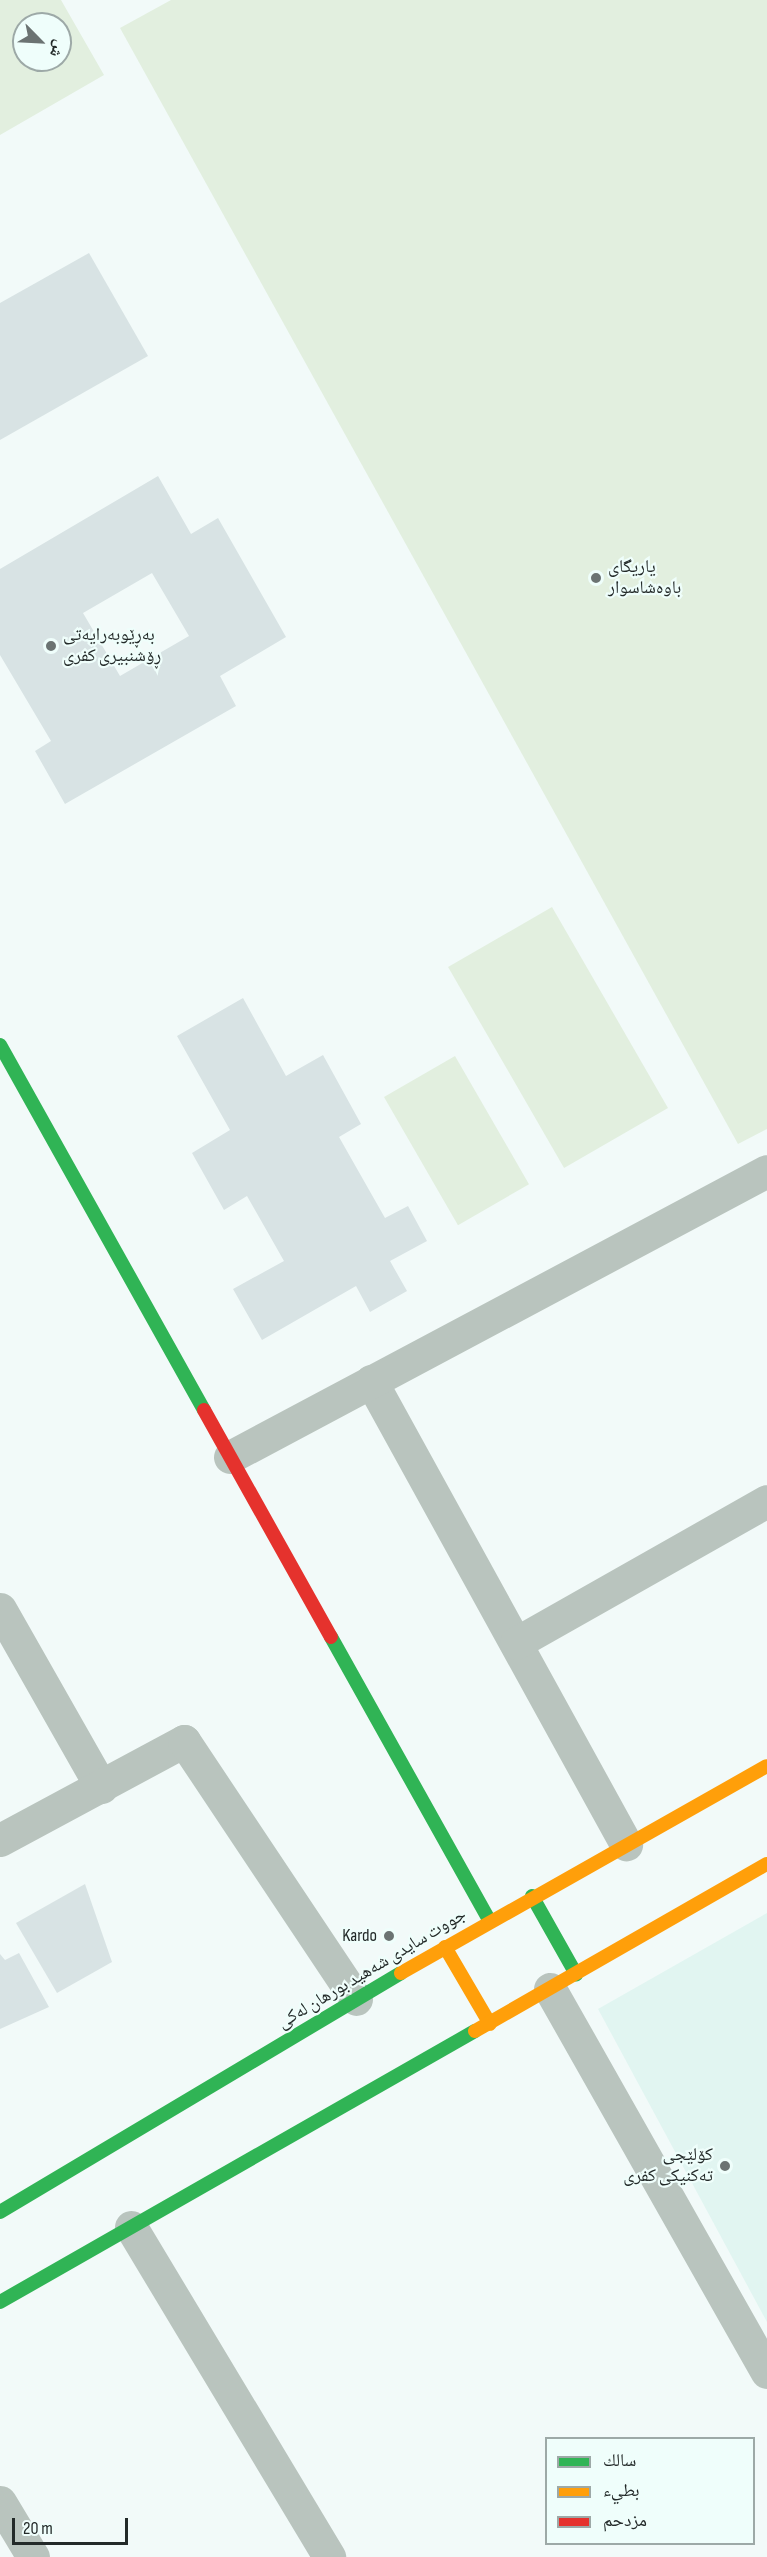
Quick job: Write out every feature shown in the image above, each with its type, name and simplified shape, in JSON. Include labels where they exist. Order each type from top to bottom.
[{"type":"street","points":[[0,1045],[489,1920]]},
{"type":"street","points":[[230,1457],[767,1171]]},
{"type":"street","points":[[371,1381],[626,1844]]},
{"type":"street","points":[[516,1643],[767,1501]]},
{"type":"street","points":[[0,1609],[101,1786]]},
{"type":"street","points":[[0,1840],[184,1742],[356,1999]]},
{"type":"street","name":"جووت سایدی شەهید بورهان لەکی","points":[[0,2212],[489,1920],[767,1766]]},
{"type":"street","points":[[0,2302],[767,1864]]},
{"type":"street","points":[[532,1896],[563,1982],[767,2372]]},
{"type":"street","points":[[445,1947],[490,2024]]},
{"type":"street","points":[[131,2227],[329,2557]]},
{"type":"street","points":[[0,2502],[33,2557]]},
{"type":"shaded area","name":"کۆلێجی تەکنیکی کفری","points":[[767,1913],[767,2322],[598,2009]]},
{"type":"green space","points":[[0,0],[61,0],[68,12],[12,12],[12,72],[72,72],[72,19],[104,75],[0,135]]},
{"type":"green space","name":"یاریگای باوەشاسوار","points":[[171,0],[767,0],[767,1129],[738,1144],[120,28]]},
{"type":"green space","points":[[552,907],[668,1108],[564,1168],[448,967]]},
{"type":"green space","points":[[455,1056],[529,1184],[458,1225],[384,1097]]},
{"type":"building","points":[[89,253],[148,356],[0,440],[0,303]]},
{"type":"building","name":"بەڕێوبەرایەتی ڕۆشنبیری کفری","points":[[158,476],[191,534],[218,518],[286,637],[220,676],[236,706],[65,804],[35,751],[51,741],[0,655],[0,569]],"holes":[[[152,573],[189,636],[120,676],[83,613]]]},
{"type":"building","points":[[243,998],[286,1076],[323,1055],[361,1124],[339,1137],[385,1218],[408,1206],[427,1241],[390,1261],[407,1291],[370,1312],[356,1286],[262,1340],[233,1289],[284,1261],[247,1196],[224,1210],[192,1153],[230,1130],[177,1036]]},
{"type":"building","points":[[85,1884],[112,1962],[57,1993],[16,1923]]},
{"type":"building","points":[[19,1953],[49,2007],[0,2029],[0,1954],[5,1960]]},
{"type":"traffic: fast","points":[[0,1045],[204,1410]]},
{"type":"traffic: fast","points":[[331,1637],[489,1920]]},
{"type":"traffic: fast","points":[[532,1896],[576,1974]]},
{"type":"traffic: fast","points":[[0,2212],[401,1973]]},
{"type":"traffic: fast","points":[[0,2302],[475,2031]]},
{"type":"traffic: slow","points":[[401,1973],[767,1766]]},
{"type":"traffic: slow","points":[[475,2031],[767,1864]]},
{"type":"traffic: slow","points":[[445,1947],[490,2024]]},
{"type":"traffic: jam","points":[[204,1410],[331,1637]]},
{"type":"place","name":"یاریگای باوەشاسوار","points":[[596,578]]},
{"type":"place","name":"بەڕێوبەرایەتی ڕۆشنبیری کفری","points":[[51,646]]},
{"type":"place","name":"Kardo","points":[[389,1936]]},
{"type":"place","name":"کۆلێجی تەکنیکی کفری","points":[[725,2166]]}]
